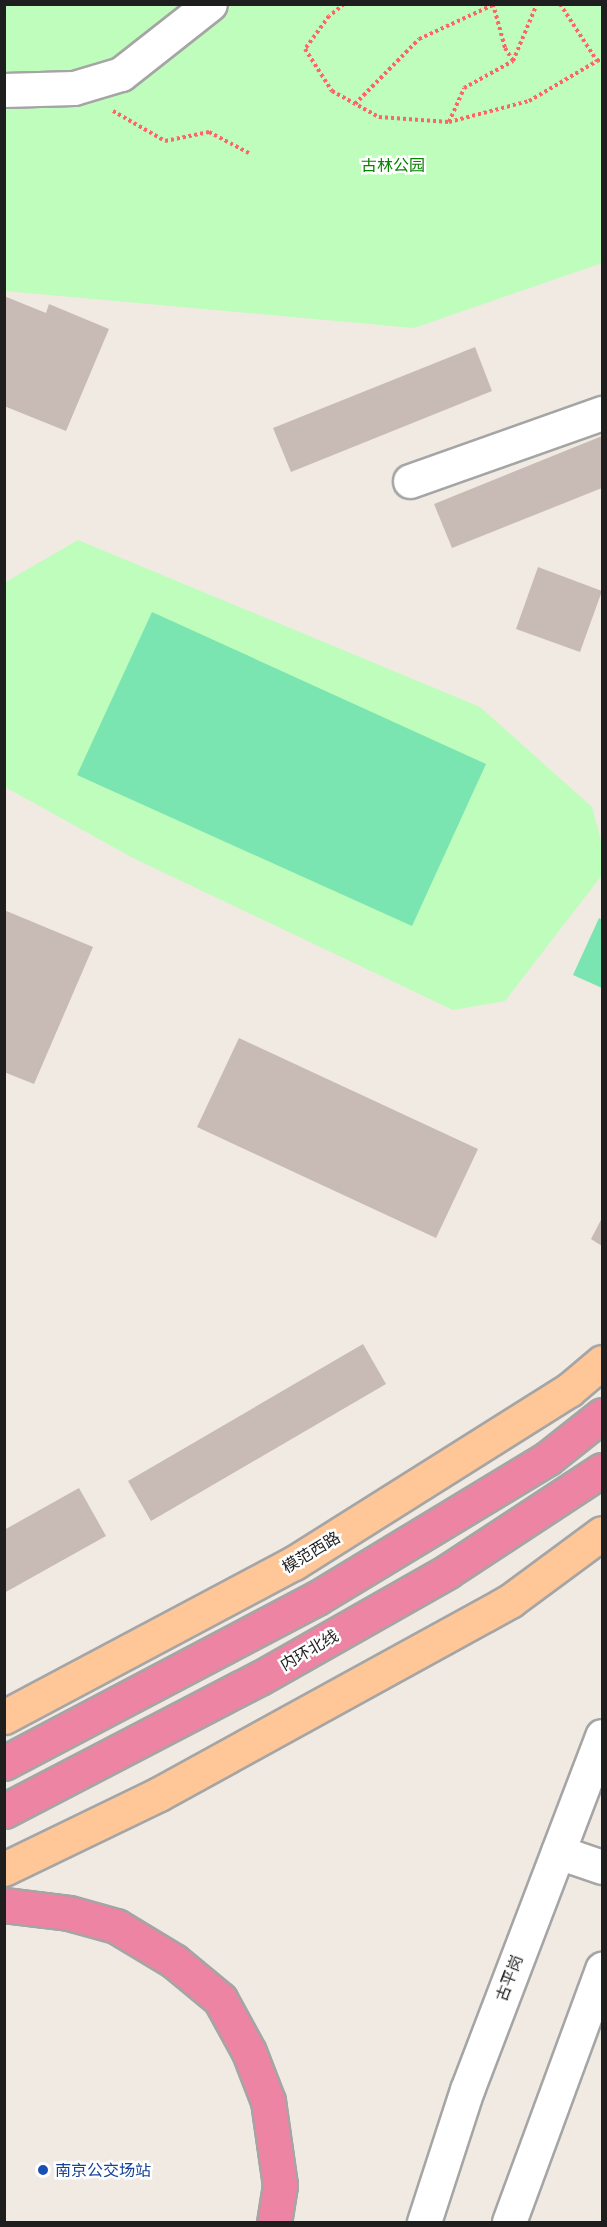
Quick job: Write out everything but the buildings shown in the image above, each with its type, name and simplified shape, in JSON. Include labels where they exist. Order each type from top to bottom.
[{"type":"highway","points":[[4,1763],[317,1598],[548,1458],[603,1415]]},
{"type":"highway","name":"内环北线","points":[[4,1811],[281,1666],[448,1571],[603,1470]]},
{"type":"highway","points":[[4,1905],[69,1913],[116,1926],[174,1961],[220,2000],[249,2052],[268,2101],[280,2185],[274,2223]]},
{"type":"main road","name":"模范西路","points":[[4,1717],[294,1563],[568,1390],[603,1362]]},
{"type":"main road","points":[[4,1869],[159,1794],[510,1601],[603,1533]]},
{"type":"street","points":[[4,90],[74,88],[121,74],[210,4]]},
{"type":"street","points":[[410,481],[603,413]]},
{"type":"street","name":"古平岗","points":[[424,2223],[466,2090],[603,1736]]},
{"type":"street","points":[[558,1852],[603,1867]]},
{"type":"street","points":[[509,2223],[603,1969]]},
{"type":"path","points":[[344,4],[329,16],[305,49],[332,91],[379,117],[449,122],[529,101],[603,59]]},
{"type":"path","points":[[449,122],[464,88],[513,61],[537,4]]},
{"type":"path","points":[[560,4],[597,61]]},
{"type":"path","points":[[355,104],[419,39],[493,5],[505,48],[513,61]]},
{"type":"path","points":[[74,88],[165,141],[209,132],[249,153]]},
{"type":"green space","name":"古林公园","points":[[4,5],[602,5],[602,263],[414,328],[5,291]]},
{"type":"green space","points":[[78,540],[480,707],[592,807],[602,844],[602,875],[505,1001],[453,1010],[133,858],[5,787],[4,583]]},
{"type":"green space","points":[[152,612],[486,764],[412,926],[77,775]]},
{"type":"green space","points":[[599,918],[602,920],[602,988],[573,975]]},
{"type":"place","name":"南京公交场站","points":[[43,2170]]}]
